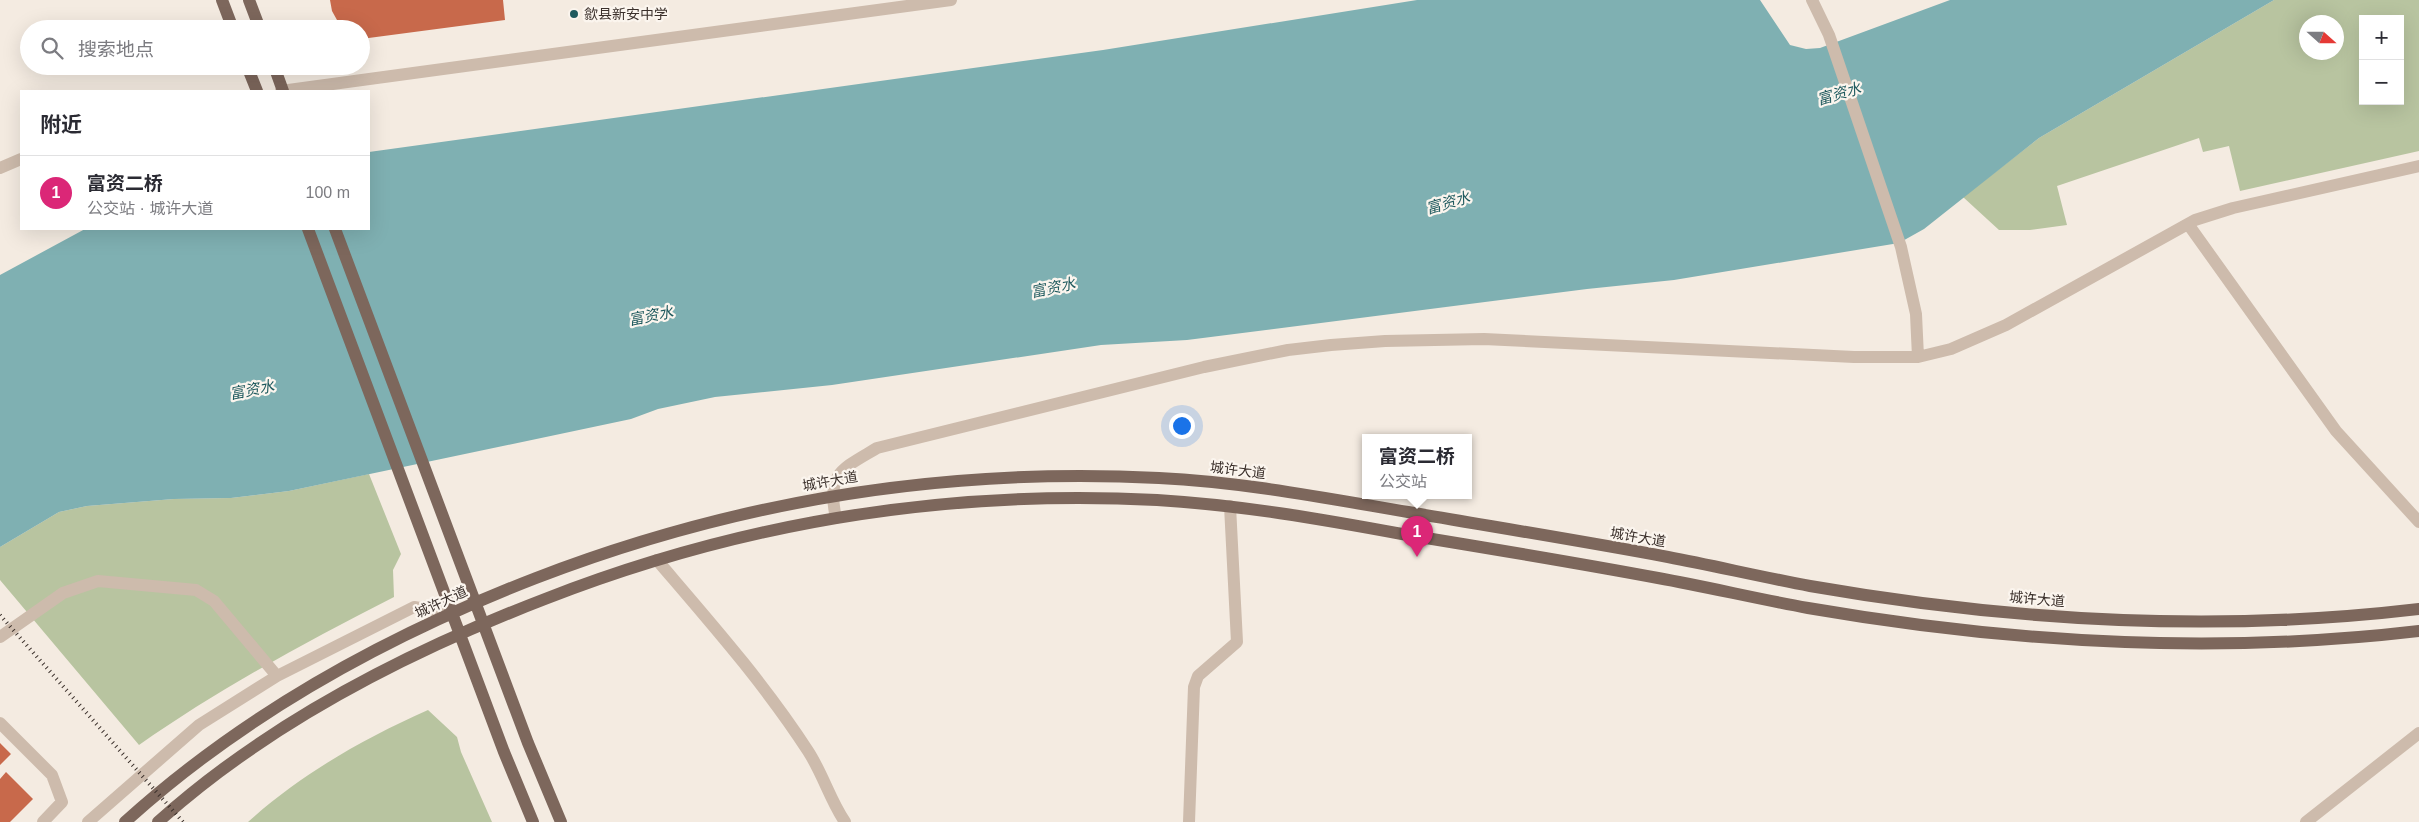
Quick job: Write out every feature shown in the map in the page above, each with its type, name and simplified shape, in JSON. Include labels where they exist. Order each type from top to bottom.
[{"type":"main road","points":[[222,0],[230,20]]},
{"type":"main road","points":[[249,0],[257,20]]},
{"type":"main road","points":[[251,75],[257,90]]},
{"type":"main road","points":[[277,75],[283,90]]},
{"type":"main road","points":[[308,230],[452,613],[533,822]]},
{"type":"main road","points":[[335,230],[528,743],[561,822]]},
{"type":"main road","name":"城许大道","points":[[126,822],[184,772],[256,720],[337,671],[475,603],[567,566],[691,526],[747,512],[831,496],[925,483],[1035,476],[1112,476],[1205,481],[1304,494],[1664,556],[1807,585],[1976,609],[2092,619],[2224,622],[2332,617],[2419,609]]},
{"type":"main road","points":[[158,822],[230,765],[299,718],[403,661],[483,624],[574,588],[697,547],[836,518],[927,505],[1045,498],[1158,500],[1230,506],[1291,514],[1650,577],[1803,607],[1955,629],[2031,637],[2151,644],[2296,642],[2419,631]]},
{"type":"street","points":[[290,90],[951,0]]},
{"type":"street","points":[[1812,0],[1829,35],[1901,247],[1916,314],[1918,358]]},
{"type":"street","points":[[0,168],[20,160]]},
{"type":"street","points":[[836,518],[831,496],[841,470],[877,448],[1204,368],[1297,349],[1385,341],[1484,340],[1845,357],[1918,358],[1951,348],[2006,325],[2188,224],[2233,208],[2419,166]]},
{"type":"street","points":[[2188,224],[2336,431],[2419,522]]},
{"type":"street","points":[[1189,822],[1194,687],[1198,676],[1237,642],[1230,506]]},
{"type":"street","points":[[657,560],[742,660],[777,705],[809,753],[835,807],[845,822]]},
{"type":"street","points":[[0,637],[63,593],[98,581],[196,590],[214,601],[277,676]]},
{"type":"street","points":[[88,822],[199,726],[277,676],[414,608],[452,613]]},
{"type":"street","points":[[0,723],[52,776],[62,802],[43,822]]},
{"type":"street","points":[[2306,822],[2419,733]]},
{"type":"green space","points":[[2274,0],[2419,0],[2419,151],[2240,191],[2229,146],[2203,152],[2199,138],[2057,186],[2067,225],[2030,230],[1999,230],[1963,197],[2039,138]]},
{"type":"green space","points":[[369,474],[401,554],[393,570],[394,597],[264,666],[201,704],[139,745],[0,580],[0,547],[59,512],[87,506],[174,499],[231,498],[289,491]]},
{"type":"green space","points":[[428,710],[457,737],[461,752],[492,822],[248,822],[289,788],[311,773],[380,733]]},
{"type":"water","name":"富资水","points":[[1417,0],[1760,0],[1790,45],[1806,49],[1820,48],[1950,0],[2274,0],[2039,138],[1924,229],[1899,243],[1674,280],[1587,289],[1187,340],[1101,345],[832,385],[715,397],[658,409],[631,419],[289,491],[231,498],[174,499],[87,506],[59,512],[0,547],[0,275],[83,230],[370,230],[370,152],[1103,50]]},
{"type":"building","points":[[330,0],[503,0],[505,20],[370,38],[370,20],[337,20],[332,11]]},
{"type":"building","points":[[0,743],[11,754],[0,765]]},
{"type":"building","points":[[6,772],[33,799],[10,822],[0,822],[0,779]]},
{"type":"railway","points":[[0,615],[183,822]]},
{"type":"place","name":"歙县新安中学","points":[[574,14]]},
{"type":"place","name":"富资二桥","points":[[1417,557]]}]
